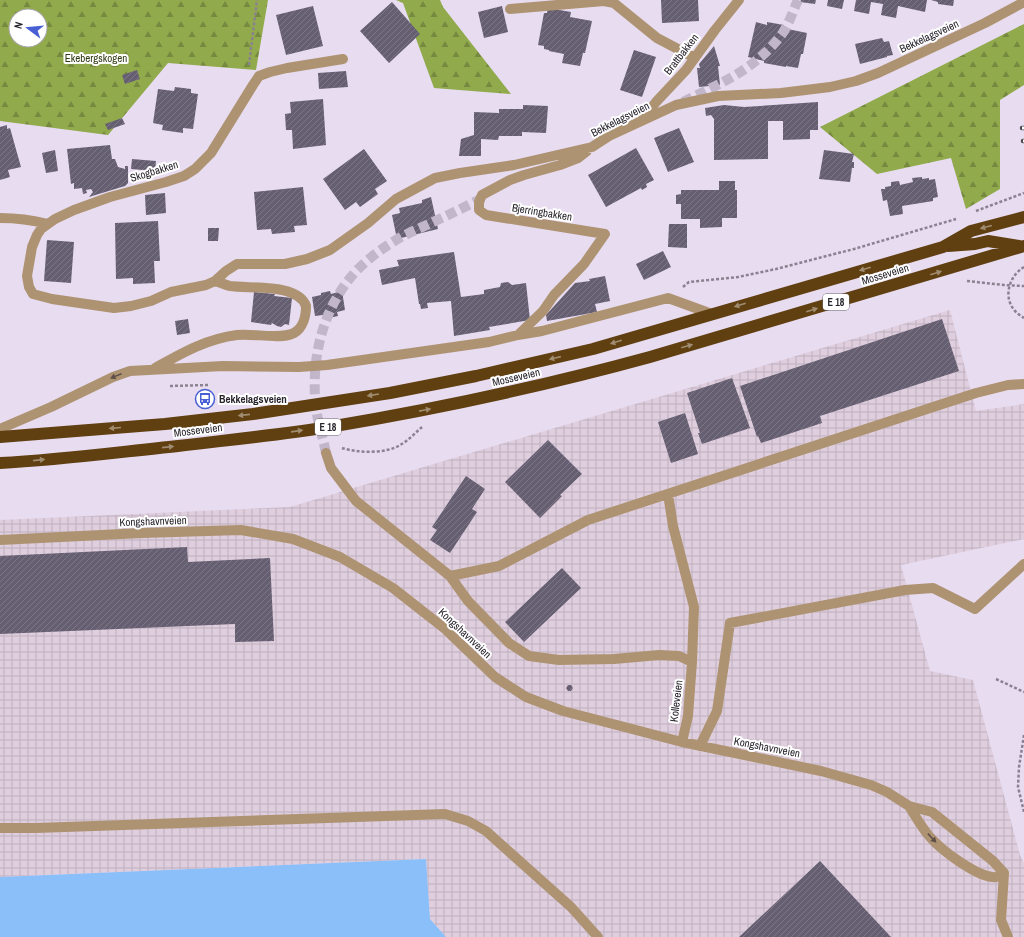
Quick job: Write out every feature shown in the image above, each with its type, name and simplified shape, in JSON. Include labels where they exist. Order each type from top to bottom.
[{"type":"highway","name":"Mosseveien","points":[[0,437],[165,424],[216,418],[390,393],[476,376],[593,349],[943,247],[972,231],[1024,217]]},
{"type":"highway","name":"E 18","points":[[943,247],[975,244],[988,241],[1023,247]]},
{"type":"highway","name":"Mosseveien","points":[[0,463],[84,456],[278,434],[382,418],[487,398],[650,357],[1023,247]]},
{"type":"street","points":[[510,9],[604,0],[614,3],[626,11],[657,38],[694,58]]},
{"type":"street","name":"Brattbakken","points":[[640,121],[686,70],[739,0]]},
{"type":"street","name":"Bekkelagsveien","points":[[48,224],[42,229],[32,246],[27,276],[29,287],[33,294],[52,299],[114,308],[138,305],[171,292],[206,285],[216,281],[237,264],[285,264],[307,259],[330,250],[368,223],[396,199],[436,178],[514,165],[592,147],[609,136],[676,105],[718,96],[781,93],[830,87],[856,81],[878,73],[978,26],[1024,2]]},
{"type":"street","name":"Skogbakken","points":[[48,224],[74,210],[110,197],[184,176],[195,169],[211,153],[259,76],[287,68],[343,60]]},
{"type":"street","name":"Bjerringbakken","points":[[518,335],[542,311],[554,295],[584,264],[605,234],[486,215],[479,210],[479,202],[482,195],[510,180],[578,158],[592,147]]},
{"type":"street","points":[[0,218],[35,221],[48,224]]},
{"type":"street","points":[[154,369],[191,348],[216,338],[239,335],[286,336],[294,333],[303,324],[306,306],[299,296],[276,289],[229,286],[216,281]]},
{"type":"street","points":[[0,429],[50,407],[113,376],[130,371],[223,366],[299,367],[327,365],[489,342],[542,331],[668,298],[712,314]]},
{"type":"street","points":[[450,576],[499,566],[588,520],[976,393],[1008,385],[1024,384]]},
{"type":"street","points":[[326,452],[331,468],[356,501],[450,576],[468,601],[509,643],[529,656],[559,660],[606,660],[659,655],[679,656],[692,662]]},
{"type":"street","name":"Kolleveien","points":[[668,494],[673,526],[694,607],[688,716],[682,742]]},
{"type":"street","name":"Kongshavnveien","points":[[0,540],[241,530],[293,539],[340,557],[393,588],[444,628],[495,677],[526,697],[563,712],[682,742],[781,762],[851,779],[887,792],[909,806],[932,812],[993,861],[1004,873],[994,878],[986,876],[958,860],[931,838],[909,806]]},
{"type":"street","points":[[700,746],[717,711],[730,623],[905,590],[933,588],[975,609],[1024,564]]},
{"type":"street","points":[[0,828],[445,814],[468,821],[486,831],[571,907],[598,937]]},
{"type":"street","points":[[1004,873],[1001,920],[1008,937]]},
{"type":"path","points":[[248,71],[257,0]]},
{"type":"path","points":[[973,212],[1024,193]]},
{"type":"path","points":[[668,298],[689,282],[738,277],[776,269],[854,249],[960,218]]},
{"type":"path","points":[[1024,267],[1019,270],[1012,279],[1008,289],[1009,300],[1015,312],[1024,318]]},
{"type":"path","points":[[968,280],[1024,286]]},
{"type":"path","points":[[342,448],[352,452],[364,452],[399,446],[422,427]]},
{"type":"path","points":[[996,679],[1024,692]]},
{"type":"path","points":[[1024,735],[1018,767],[1018,787],[1024,812]]},
{"type":"shaded area","points":[[950,310],[976,411],[1024,404],[1024,539],[901,565],[930,671],[973,680],[1020,855],[1024,863],[1024,937],[446,937],[430,919],[426,859],[0,877],[0,520],[290,507]]},
{"type":"green space","name":"Ekebergskogen","points":[[0,0],[268,0],[256,70],[168,63],[108,135],[0,121]]},
{"type":"green space","points":[[396,0],[440,0],[443,7],[511,94],[434,88],[403,3]]},
{"type":"green space","points":[[1024,24],[1024,85],[1000,100],[1000,189],[966,209],[951,158],[877,174],[820,127]]},
{"type":"water","points":[[426,859],[430,919],[446,937],[0,937],[0,877]]},
{"type":"building","points":[[661,0],[698,0],[699,21],[662,23]]},
{"type":"building","points":[[801,0],[816,0],[815,4],[800,2]]},
{"type":"building","points":[[828,0],[844,0],[842,9],[827,6]]},
{"type":"building","points":[[856,0],[927,0],[925,12],[898,6],[896,18],[881,15],[883,4],[871,2],[869,14],[854,11]]},
{"type":"building","points":[[931,0],[954,0],[953,6],[938,4],[938,2]]},
{"type":"building","points":[[392,2],[420,34],[389,63],[360,31]]},
{"type":"building","points":[[313,6],[323,46],[286,55],[276,15]]},
{"type":"building","points":[[502,6],[508,32],[484,38],[478,12]]},
{"type":"building","points":[[548,8],[571,12],[570,17],[592,21],[585,53],[583,53],[580,66],[562,63],[564,54],[549,51],[544,49],[544,46],[538,45],[544,13],[547,13]]},
{"type":"building","points":[[756,22],[767,25],[767,22],[784,25],[783,28],[807,33],[803,54],[801,54],[798,68],[764,63],[764,61],[748,57]]},
{"type":"building","points":[[882,38],[884,42],[889,41],[893,55],[860,64],[855,44]]},
{"type":"building","points":[[714,46],[720,66],[718,66],[720,85],[699,87],[697,68],[700,68],[699,64]]},
{"type":"building","points":[[634,50],[656,57],[642,97],[620,90]]},
{"type":"building","points":[[137,70],[140,79],[125,84],[122,75]]},
{"type":"building","points":[[346,71],[348,87],[319,89],[318,73]]},
{"type":"building","points":[[175,87],[191,89],[191,93],[198,94],[193,129],[183,128],[183,133],[162,130],[163,125],[153,123],[158,89],[174,91]]},
{"type":"building","points":[[323,99],[326,145],[293,149],[292,130],[286,130],[285,114],[291,113],[290,102]]},
{"type":"building","points":[[818,102],[818,130],[810,130],[810,139],[783,140],[783,121],[768,121],[768,159],[714,160],[714,119],[711,115],[706,116],[705,108],[724,105],[744,107]]},
{"type":"building","points":[[523,105],[548,106],[546,133],[522,132],[522,136],[499,136],[498,140],[481,139],[481,156],[459,156],[461,139],[474,135],[474,112],[499,113],[499,109],[523,109]]},
{"type":"building","points":[[122,118],[125,124],[108,130],[105,124]]},
{"type":"building","points":[[7,125],[7,129],[10,128],[21,167],[8,170],[10,177],[0,180],[0,127]]},
{"type":"building","points":[[679,128],[694,162],[668,172],[654,138]]},
{"type":"building","points":[[110,145],[112,159],[115,159],[118,167],[125,169],[125,166],[128,166],[128,183],[125,186],[89,197],[93,192],[91,189],[86,190],[87,193],[83,194],[82,188],[74,189],[74,183],[71,184],[67,149]]},
{"type":"building","points":[[636,148],[654,180],[646,184],[647,187],[642,190],[641,188],[606,207],[588,175]]},
{"type":"building","points":[[364,149],[387,181],[375,189],[378,194],[360,207],[356,202],[345,210],[323,179]]},
{"type":"building","points":[[55,150],[58,171],[46,173],[42,153]]},
{"type":"building","points":[[824,150],[854,154],[852,162],[854,162],[854,168],[852,168],[850,182],[819,179]]},
{"type":"building","points":[[132,159],[156,161],[155,171],[131,169]]},
{"type":"building","points":[[922,177],[922,179],[935,179],[938,197],[933,198],[933,201],[902,206],[903,214],[890,216],[887,200],[883,201],[881,189],[891,186],[891,182],[899,181],[900,185],[913,182],[912,178]]},
{"type":"building","points":[[719,181],[735,181],[735,190],[737,190],[737,218],[722,218],[722,227],[700,228],[700,219],[681,219],[681,204],[676,204],[676,195],[681,194],[681,190],[719,190]]},
{"type":"building","points":[[303,187],[307,225],[294,226],[295,232],[272,234],[271,229],[257,230],[254,192]]},
{"type":"building","points":[[165,193],[166,213],[146,215],[145,195]]},
{"type":"building","points":[[431,197],[438,229],[397,239],[392,215],[400,213],[399,208],[422,203],[422,200]]},
{"type":"building","points":[[158,221],[160,261],[154,261],[155,283],[133,284],[133,278],[116,279],[115,223]]},
{"type":"building","points":[[669,224],[687,224],[687,248],[668,247]]},
{"type":"building","points":[[208,228],[219,228],[218,241],[208,241]]},
{"type":"building","points":[[47,240],[74,242],[71,283],[44,281]]},
{"type":"building","points":[[663,251],[671,267],[644,280],[636,264]]},
{"type":"building","points":[[454,252],[461,297],[484,294],[484,290],[500,287],[501,283],[508,282],[512,285],[526,283],[530,320],[489,327],[490,330],[454,336],[451,301],[427,303],[428,308],[421,309],[415,278],[382,285],[379,270],[399,266],[397,260]]},
{"type":"building","points":[[605,276],[610,301],[595,304],[597,312],[547,321],[546,315],[575,283],[590,281],[589,279]]},
{"type":"building","points":[[330,291],[331,294],[342,291],[345,310],[337,312],[338,316],[324,319],[323,315],[315,316],[312,297]]},
{"type":"building","points":[[254,292],[275,294],[274,296],[292,298],[289,325],[285,324],[281,327],[272,323],[271,325],[251,322]]},
{"type":"building","points":[[188,319],[190,333],[177,335],[175,321]]},
{"type":"building","points":[[942,319],[959,371],[820,416],[822,423],[761,443],[758,436],[757,437],[740,386]]},
{"type":"building","points":[[732,378],[750,428],[702,444],[687,393]]},
{"type":"building","points":[[685,413],[698,454],[671,463],[658,422]]},
{"type":"building","points":[[548,440],[582,474],[560,495],[562,496],[540,518],[505,482]]},
{"type":"building","points":[[466,476],[485,489],[472,509],[477,512],[450,553],[430,540],[437,530],[432,527]]},
{"type":"building","points":[[187,547],[188,562],[270,558],[274,641],[235,642],[235,624],[0,634],[0,556]]},
{"type":"building","points":[[562,568],[581,588],[524,642],[505,622]]},
{"type":"building","points":[[568,685],[571,685],[573,688],[571,691],[568,691],[566,688]]},
{"type":"building","points":[[820,861],[891,937],[739,937]]},
{"type":"tunnel","points":[[683,102],[737,74],[761,57],[782,34],[789,22],[798,0]]},
{"type":"tunnel","points":[[326,453],[316,408],[316,358],[324,326],[338,296],[359,268],[388,245],[403,236],[485,197]]},
{"type":"place","name":"Bekkelagsveien","points":[[205,399]]}]
